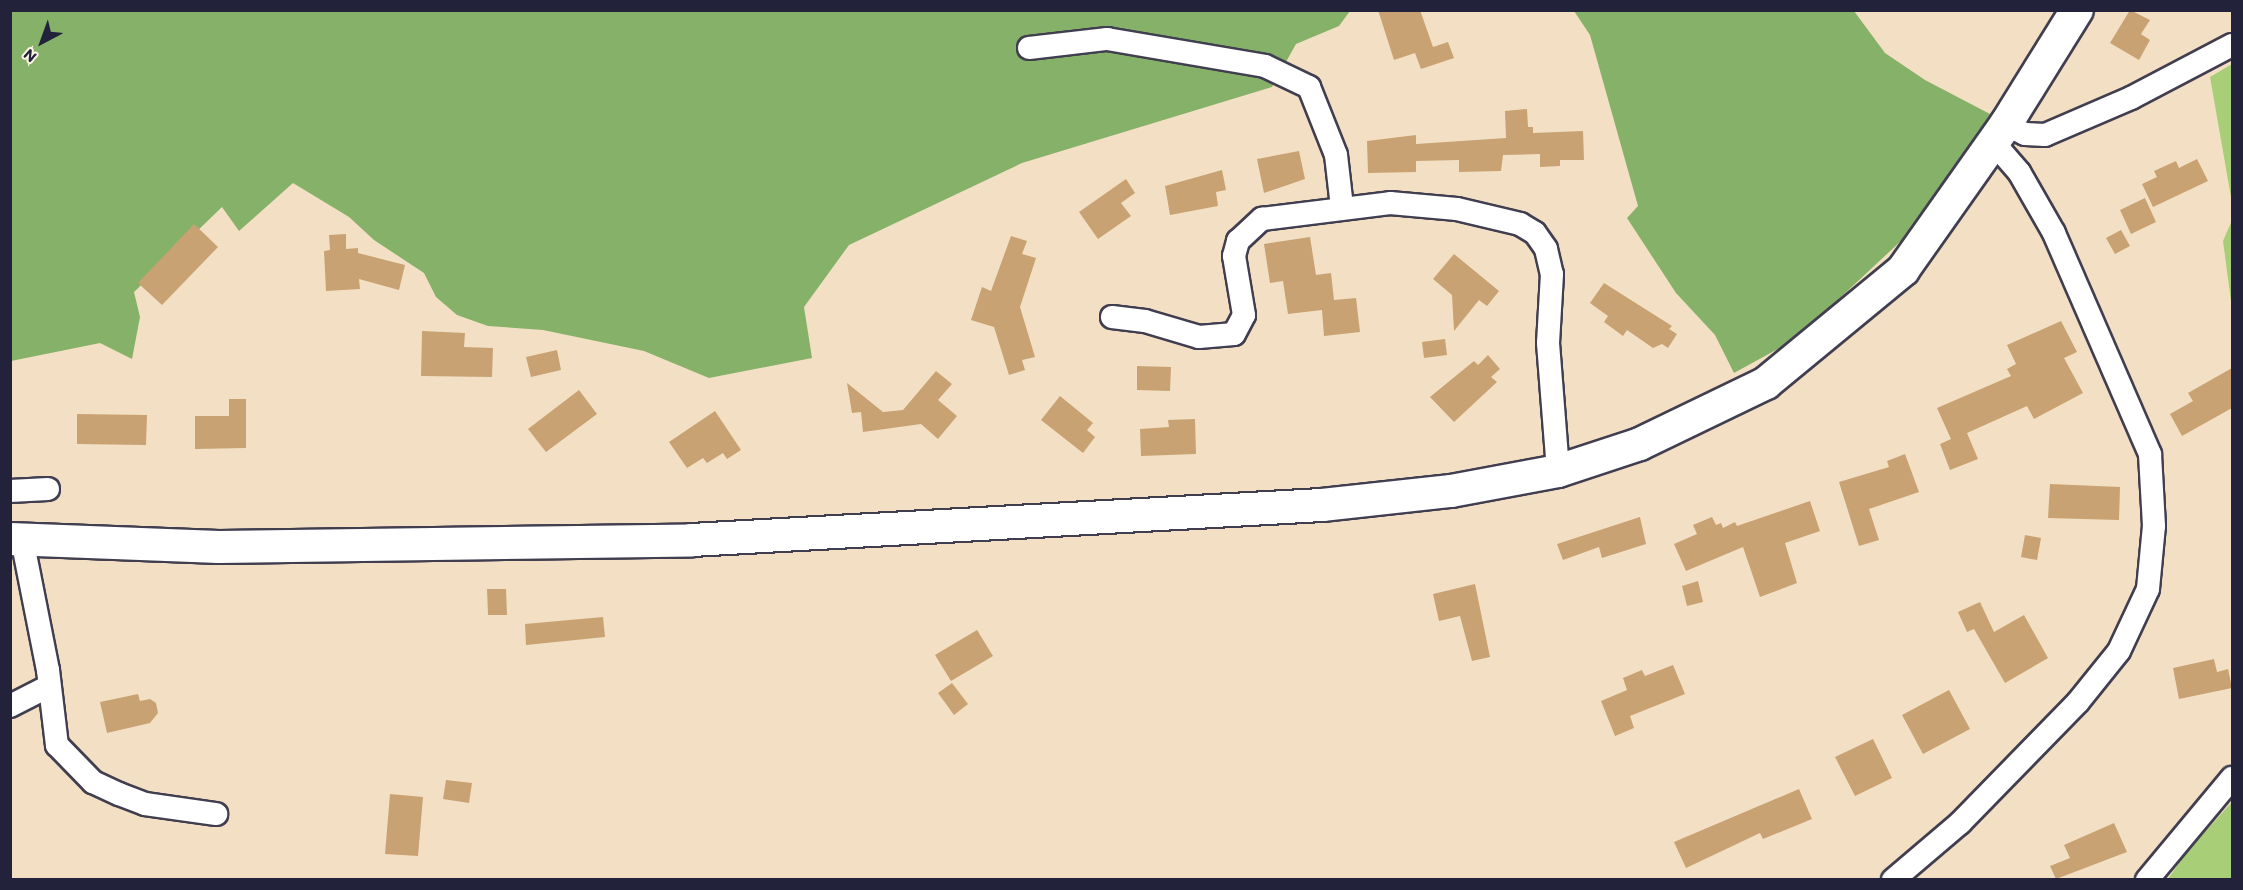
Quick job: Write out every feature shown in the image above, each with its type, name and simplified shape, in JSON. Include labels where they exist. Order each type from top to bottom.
[{"type":"main road","points":[[16,539],[219,547],[692,540],[1322,505],[1451,491],[1558,471],[1640,444],[1766,383],[1909,264],[2000,133],[2077,10]]},
{"type":"street","points":[[1029,48],[1107,39],[1265,66],[1309,87],[1336,155],[1342,207]]},
{"type":"street","points":[[1893,879],[1960,823],[2078,702],[2119,651],[2148,589],[2154,526],[2150,454],[2054,233],[2019,172],[2000,133],[2045,135],[2131,98],[2232,45]]},
{"type":"street","points":[[1112,317],[1145,321],[1199,337],[1234,334],[1244,315],[1234,256],[1238,241],[1247,228],[1262,219],[1342,207],[1390,203],[1458,209],[1520,224],[1534,233],[1546,249],[1551,274],[1548,343],[1558,471]]},
{"type":"street","points":[[10,491],[48,489]]},
{"type":"street","points":[[16,539],[49,686],[57,745],[93,782],[145,804],[216,814]]},
{"type":"street","points":[[10,705],[49,686]]},
{"type":"street","points":[[2147,879],[2232,778]]},
{"type":"green space","points":[[11,11],[1350,11],[1339,26],[1296,44],[1272,87],[1022,163],[849,245],[804,307],[812,358],[709,378],[644,351],[543,330],[488,326],[457,315],[436,297],[424,273],[374,240],[349,217],[293,183],[239,231],[222,207],[134,292],[140,317],[132,359],[100,343],[11,361]]},
{"type":"green space","points":[[1574,11],[1854,11],[1885,53],[1925,80],[1990,114],[1959,169],[1903,239],[1796,339],[1734,373],[1715,335],[1676,293],[1627,218],[1638,206],[1590,35]]},
{"type":"green space","points":[[2232,64],[2232,203],[2210,77]]},
{"type":"green space","points":[[2232,220],[2232,309],[2223,241]]},
{"type":"green space","points":[[2232,802],[2232,879],[2168,879],[2186,853]]},
{"type":"building","points":[[1378,10],[1420,10],[1433,47],[1448,42],[1454,58],[1421,69],[1415,53],[1394,60]]},
{"type":"building","points":[[2130,10],[2150,20],[2141,34],[2150,40],[2139,60],[2110,43]]},
{"type":"building","points":[[1527,109],[1528,127],[1533,127],[1533,133],[1583,131],[1584,160],[1560,160],[1560,166],[1540,167],[1540,154],[1503,155],[1501,171],[1459,172],[1459,160],[1416,161],[1416,172],[1368,173],[1367,141],[1416,135],[1416,144],[1506,138],[1505,111]]},
{"type":"building","points":[[1299,151],[1305,179],[1264,193],[1257,159]]},
{"type":"building","points":[[2197,159],[2208,181],[2153,207],[2142,184],[2157,177],[2154,171],[2176,161],[2179,168]]},
{"type":"building","points":[[1222,170],[1226,190],[1216,192],[1218,206],[1170,215],[1165,186]]},
{"type":"building","points":[[1126,179],[1135,193],[1121,203],[1131,216],[1098,239],[1079,212]]},
{"type":"building","points":[[2145,198],[2156,222],[2131,234],[2120,210]]},
{"type":"building","points":[[194,224],[218,247],[162,305],[138,283]]},
{"type":"building","points":[[2121,230],[2130,246],[2115,254],[2106,238]]},
{"type":"building","points":[[346,234],[346,249],[358,248],[358,253],[405,265],[399,290],[359,279],[360,289],[326,291],[324,251],[330,250],[329,235]]},
{"type":"building","points":[[1011,236],[1027,241],[1022,254],[1036,258],[1020,307],[1035,357],[1022,360],[1025,370],[1009,375],[994,327],[971,320],[982,287],[991,291]]},
{"type":"building","points":[[1310,237],[1316,275],[1331,273],[1334,300],[1356,298],[1360,332],[1324,336],[1322,310],[1288,314],[1283,281],[1270,283],[1264,244]]},
{"type":"building","points":[[1454,254],[1499,291],[1487,306],[1479,300],[1454,331],[1452,295],[1433,279]]},
{"type":"building","points":[[1604,283],[1672,326],[1669,329],[1677,334],[1668,348],[1662,344],[1653,348],[1627,330],[1623,336],[1604,322],[1608,316],[1590,303]]},
{"type":"building","points":[[2061,321],[2077,352],[2064,358],[2083,393],[2034,419],[2027,406],[1967,433],[1978,459],[1950,470],[1940,444],[1951,439],[1937,408],[2011,376],[2007,369],[2016,364],[2007,345]]},
{"type":"building","points":[[422,331],[465,333],[464,347],[493,348],[492,377],[421,376]]},
{"type":"building","points":[[1445,339],[1447,355],[1424,358],[1422,342]]},
{"type":"building","points":[[557,350],[561,370],[531,377],[526,357]]},
{"type":"building","points":[[1488,355],[1500,369],[1491,377],[1497,382],[1454,422],[1430,397],[1474,361],[1478,365]]},
{"type":"building","points":[[1137,366],[1171,367],[1170,391],[1137,390]]},
{"type":"building","points":[[2232,368],[2232,408],[2182,436],[2170,414],[2193,401],[2188,393]]},
{"type":"building","points":[[936,371],[952,384],[938,400],[957,416],[938,439],[921,424],[863,432],[861,412],[852,413],[847,383],[883,412],[903,410]]},
{"type":"building","points":[[579,390],[597,414],[546,452],[528,429]]},
{"type":"building","points":[[1060,396],[1093,423],[1087,430],[1095,437],[1083,453],[1041,420]]},
{"type":"building","points":[[229,399],[246,399],[246,448],[195,449],[195,416],[229,416]]},
{"type":"building","points":[[715,411],[741,450],[727,459],[723,453],[707,463],[703,458],[687,468],[669,442]]},
{"type":"building","points":[[77,414],[147,415],[146,445],[77,444]]},
{"type":"building","points":[[1195,419],[1196,454],[1141,456],[1140,429],[1169,427],[1168,420]]},
{"type":"building","points":[[1905,454],[1919,492],[1869,509],[1879,540],[1859,546],[1839,482],[1889,467],[1887,461]]},
{"type":"building","points":[[2050,484],[2120,487],[2119,520],[2048,518]]},
{"type":"building","points":[[1810,501],[1820,531],[1785,543],[1797,583],[1760,597],[1743,547],[1686,571],[1674,544],[1697,534],[1693,525],[1712,517],[1716,525],[1721,523],[1723,528],[1735,522],[1737,526]]},
{"type":"building","points":[[1640,517],[1646,544],[1602,558],[1599,547],[1563,560],[1557,544]]},
{"type":"building","points":[[2025,535],[2041,538],[2037,560],[2021,557]]},
{"type":"building","points":[[1698,581],[1703,602],[1687,606],[1682,586]]},
{"type":"building","points":[[1475,584],[1490,657],[1472,661],[1460,616],[1439,621],[1433,594]]},
{"type":"building","points":[[487,589],[506,589],[507,615],[488,615]]},
{"type":"building","points":[[1980,602],[1994,632],[2024,615],[2048,658],[2005,683],[1974,629],[1967,632],[1958,612]]},
{"type":"building","points":[[603,617],[605,637],[526,645],[525,624]]},
{"type":"building","points":[[977,630],[993,656],[951,681],[935,655]]},
{"type":"building","points":[[2214,659],[2217,672],[2228,669],[2232,688],[2179,699],[2173,668]]},
{"type":"building","points":[[1673,665],[1685,694],[1630,716],[1634,728],[1615,736],[1601,701],[1627,690],[1623,678],[1642,670],[1645,676]]},
{"type":"building","points":[[952,683],[968,704],[954,715],[938,693]]},
{"type":"building","points":[[1949,690],[1970,729],[1923,754],[1902,715]]},
{"type":"building","points":[[138,694],[140,701],[150,699],[156,703],[158,713],[150,723],[107,733],[100,702]]},
{"type":"building","points":[[1873,739],[1892,778],[1855,796],[1835,757]]},
{"type":"building","points":[[446,780],[472,783],[469,803],[443,799]]},
{"type":"building","points":[[1799,789],[1812,819],[1763,839],[1760,833],[1686,868],[1674,842]]},
{"type":"building","points":[[390,794],[423,797],[418,856],[385,854]]},
{"type":"building","points":[[2114,823],[2127,852],[2056,879],[2050,866],[2070,858],[2064,845]]}]
